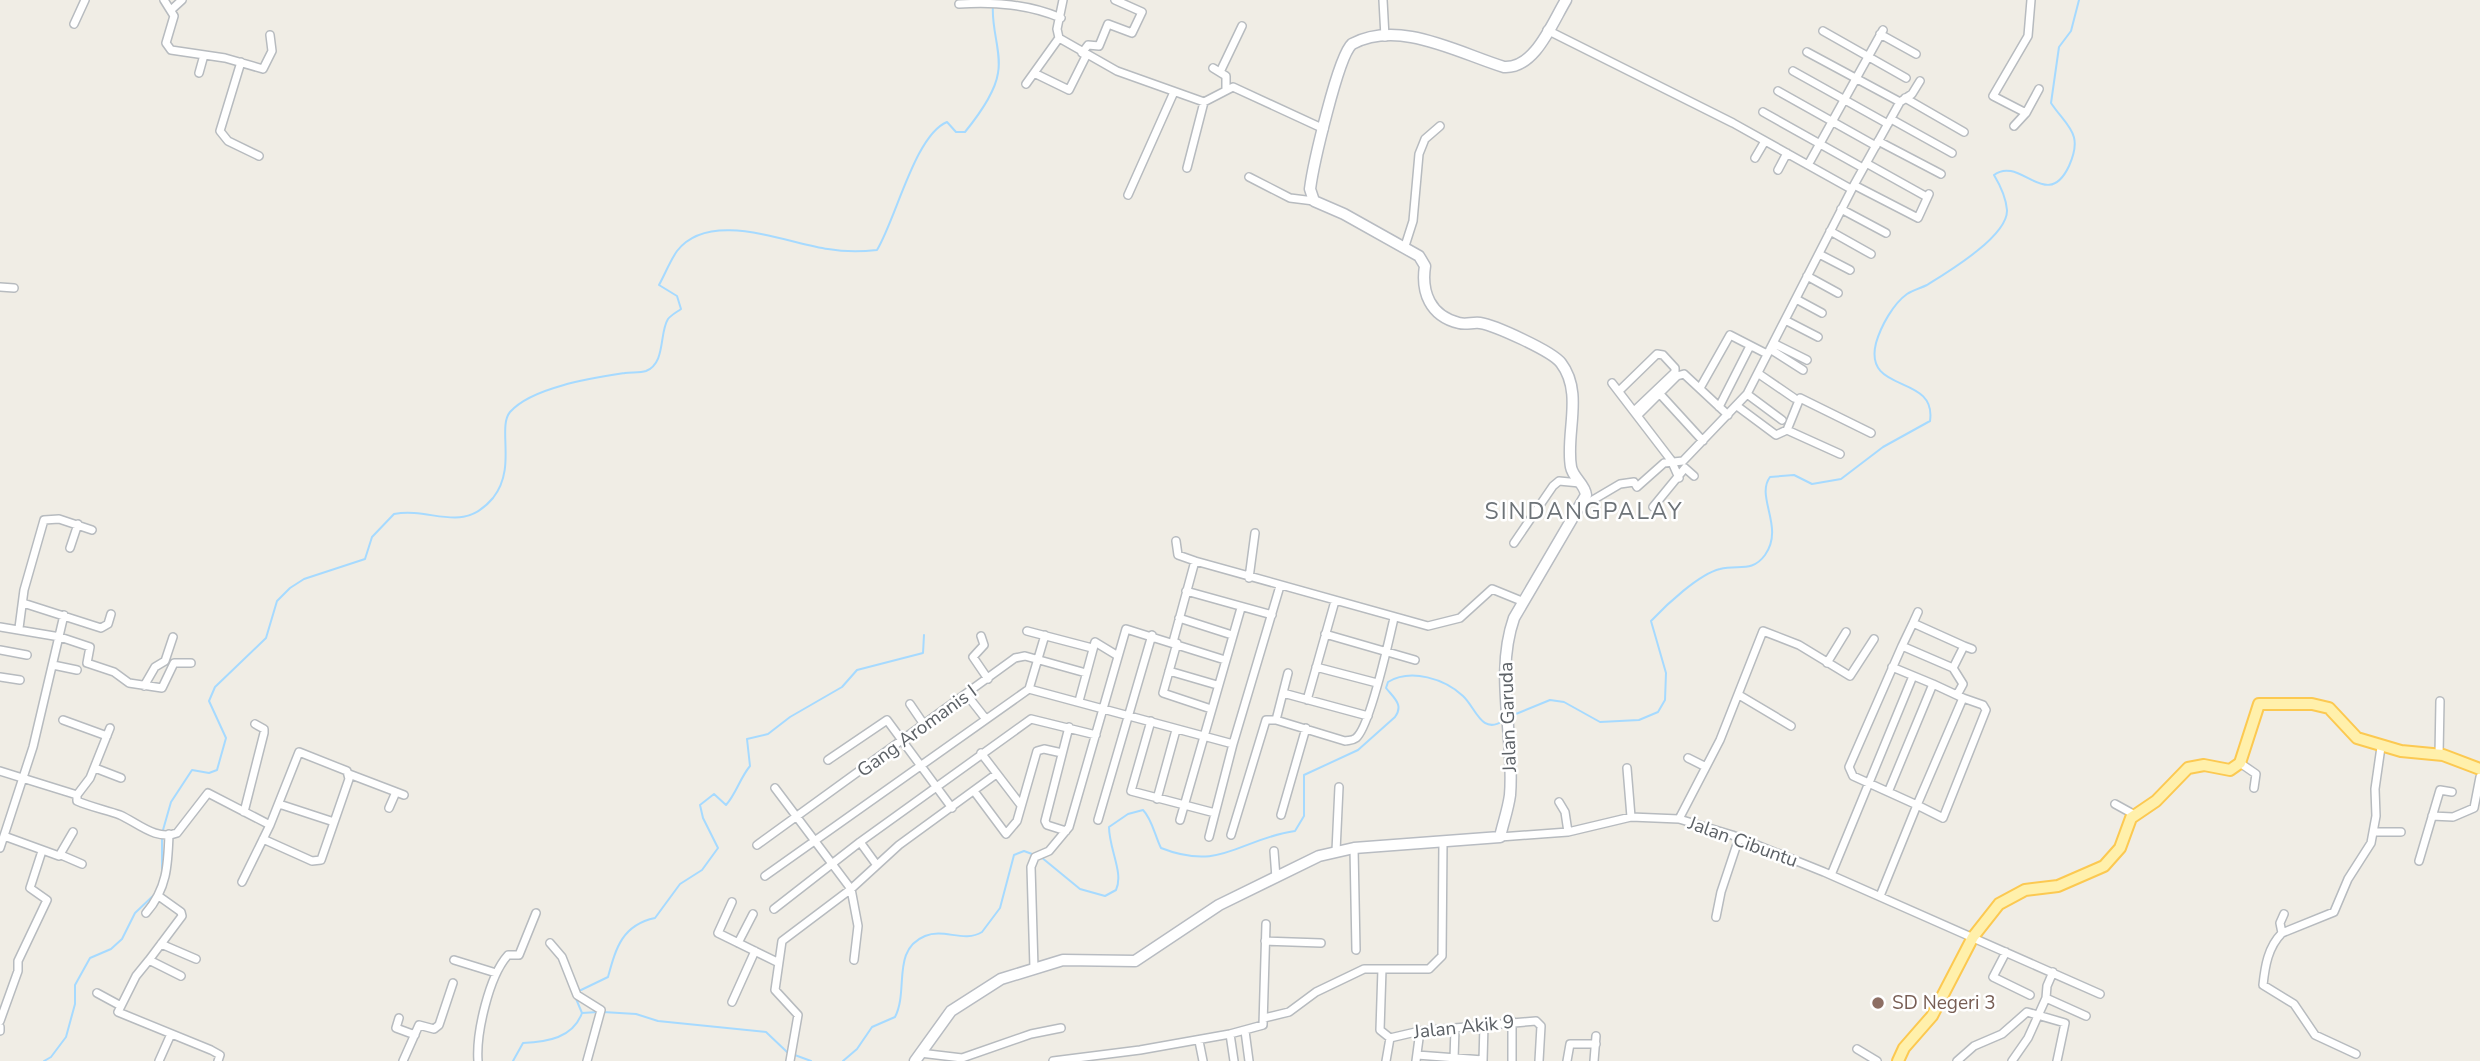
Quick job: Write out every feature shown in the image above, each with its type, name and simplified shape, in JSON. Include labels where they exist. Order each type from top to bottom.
[{"type":"main road","points":[[1898,1061],[1904,1048],[1932,1016],[1973,937],[2000,904],[2025,890],[2058,886],[2104,866],[2120,848],[2124,831],[2136,815],[2156,801],[2173,780],[2193,766],[2230,770],[2240,763],[2255,707],[2263,702],[2329,708],[2351,734],[2381,747],[2439,755],[2480,769]]},
{"type":"street","points":[[74,24],[85,0]]},
{"type":"street","points":[[163,0],[174,19],[166,43],[168,49],[264,69],[272,51],[270,35]]},
{"type":"street","points":[[171,10],[182,0]]},
{"type":"street","points":[[1063,0],[1057,29],[1059,38],[1084,54],[1204,102]]},
{"type":"street","points":[[1034,73],[1069,90],[1088,45],[1099,46],[1108,24],[1132,33],[1137,26],[1142,12],[1115,0]]},
{"type":"street","points":[[1383,0],[1385,37]]},
{"type":"street","points":[[1314,201],[1310,193],[1311,178],[1348,48],[1364,39],[1422,38],[1511,68],[1529,59],[1566,0]]},
{"type":"street","points":[[2026,113],[1993,96],[2028,36],[2031,0]]},
{"type":"street","points":[[959,4],[1006,3],[1039,9],[1061,18]]},
{"type":"street","points":[[1226,89],[1226,77],[1216,70],[1242,26]]},
{"type":"street","points":[[1547,30],[1808,165],[1918,218],[1928,195],[1820,145],[1763,112]]},
{"type":"street","points":[[1823,31],[1906,78]]},
{"type":"street","points":[[1808,165],[1881,32],[1916,54]]},
{"type":"street","points":[[1026,84],[1059,38]]},
{"type":"street","points":[[1807,52],[1964,132]]},
{"type":"street","points":[[199,73],[204,55]]},
{"type":"street","points":[[240,62],[220,131],[228,141],[259,156]]},
{"type":"street","points":[[1793,71],[1952,153]]},
{"type":"street","points":[[1581,507],[1625,482],[1634,482],[1637,487],[1660,465],[1671,460],[1680,463],[1747,394],[1852,187],[1889,121],[1920,81]]},
{"type":"street","points":[[1186,168],[1204,102],[1226,89],[1238,89],[1324,129]]},
{"type":"street","points":[[2014,126],[2026,113],[2039,89]]},
{"type":"street","points":[[1778,91],[1832,121],[1941,174]]},
{"type":"street","points":[[1128,195],[1174,92]]},
{"type":"street","points":[[1405,246],[1413,220],[1419,154],[1425,139],[1440,127]]},
{"type":"street","points":[[1755,158],[1765,141]]},
{"type":"street","points":[[1778,170],[1787,153]]},
{"type":"street","points":[[1249,177],[1290,198],[1314,201],[1405,246],[1424,262],[1424,291],[1442,317],[1461,324],[1488,325],[1552,355],[1563,365],[1572,401],[1571,467],[1586,492],[1581,507]]},
{"type":"street","points":[[1841,209],[1886,233]]},
{"type":"street","points":[[1830,231],[1871,254]]},
{"type":"street","points":[[1819,254],[1850,270]]},
{"type":"street","points":[[1807,276],[1838,293]]},
{"type":"street","points":[[0,287],[14,288]]},
{"type":"street","points":[[1796,299],[1822,313]]},
{"type":"street","points":[[1785,320],[1818,337]]},
{"type":"street","points":[[1700,388],[1730,335],[1750,346],[1807,360]]},
{"type":"street","points":[[1719,407],[1750,346]]},
{"type":"street","points":[[1770,349],[1803,370]]},
{"type":"street","points":[[1619,391],[1660,353],[1675,368],[1675,372],[1636,413]]},
{"type":"street","points":[[1636,413],[1681,374],[1687,375],[1728,415]]},
{"type":"street","points":[[1759,374],[1794,398]]},
{"type":"street","points":[[1612,383],[1671,460],[1679,478]]},
{"type":"street","points":[[1660,394],[1703,440]]},
{"type":"street","points":[[1747,394],[1782,420]]},
{"type":"street","points":[[1737,406],[1776,435],[1787,430],[1800,398],[1871,433]]},
{"type":"street","points":[[1787,430],[1840,454]]},
{"type":"street","points":[[1653,507],[1685,468],[1694,477]]},
{"type":"street","points":[[1514,543],[1555,483],[1580,482]]},
{"type":"street","name":"Jalan Garuda","points":[[1500,837],[1508,807],[1510,785],[1506,647],[1514,618],[1581,507]]},
{"type":"street","points":[[19,628],[31,560],[44,520],[57,519],[92,530]]},
{"type":"street","points":[[70,548],[78,524]]},
{"type":"street","points":[[1249,578],[1255,533]]},
{"type":"street","points":[[1176,541],[1178,555],[1195,561],[1428,626],[1444,624],[1467,614],[1492,589],[1524,603]]},
{"type":"street","points":[[1195,561],[1179,618],[1163,694],[1210,709]]},
{"type":"street","points":[[1209,837],[1233,744],[1280,586]]},
{"type":"street","points":[[1186,590],[1272,615]]},
{"type":"street","points":[[1307,700],[1335,601]]},
{"type":"street","points":[[23,603],[101,628],[108,624],[111,614]]},
{"type":"street","points":[[1180,820],[1241,608]]},
{"type":"street","points":[[1892,667],[1983,705],[1986,710],[1943,818],[1889,790],[1853,776],[1849,767],[1892,667],[1918,612]]},
{"type":"street","points":[[0,848],[33,747],[64,614]]},
{"type":"street","points":[[1179,618],[1232,635]]},
{"type":"street","points":[[1231,835],[1264,722],[1276,720],[1350,740],[1361,732],[1368,716],[1394,618]]},
{"type":"street","points":[[1913,623],[1968,648],[1953,668]]},
{"type":"street","points":[[0,629],[19,628],[60,637],[91,648],[88,663],[114,673],[125,681],[144,686],[162,688],[174,663],[191,663]]},
{"type":"street","points":[[1034,968],[1031,867],[1035,856],[1049,851],[1069,827],[1127,628],[1225,660]]},
{"type":"street","points":[[1679,819],[1739,695],[1761,633],[1765,630],[1799,645],[1853,676],[1874,639]]},
{"type":"street","points":[[1027,631],[1092,648]]},
{"type":"street","points":[[1827,663],[1846,632]]},
{"type":"street","points":[[1325,634],[1415,660]]},
{"type":"street","points":[[765,876],[1029,689],[1045,635]]},
{"type":"street","points":[[1098,820],[1152,635]]},
{"type":"street","points":[[981,636],[984,646],[973,657],[988,679]]},
{"type":"street","points":[[144,686],[155,667],[165,661],[173,637]]},
{"type":"street","points":[[1079,701],[1092,648],[1097,642],[1118,656]]},
{"type":"street","points":[[1880,896],[1963,684],[1953,668],[1902,646]]},
{"type":"street","points":[[0,650],[27,655]]},
{"type":"street","name":"Gang Aromanis I","points":[[757,845],[925,726],[1018,656],[1086,673]]},
{"type":"street","points":[[54,665],[77,670]]},
{"type":"street","points":[[1316,667],[1377,683]]},
{"type":"street","points":[[1169,671],[1217,685]]},
{"type":"street","points":[[1276,720],[1288,673]]},
{"type":"street","points":[[1831,875],[1913,676]]},
{"type":"street","points":[[0,677],[20,680]]},
{"type":"street","points":[[1889,790],[1933,684]]},
{"type":"street","points":[[1029,689],[1233,744]]},
{"type":"street","points":[[1283,693],[1368,716]]},
{"type":"street","points":[[967,695],[985,718]]},
{"type":"street","points":[[1739,695],[1791,726]]},
{"type":"street","points":[[2439,755],[2440,701]]},
{"type":"street","points":[[910,704],[925,726]]},
{"type":"street","points":[[774,909],[860,842],[1031,719],[1096,735]]},
{"type":"street","points":[[63,720],[108,732],[94,768],[77,794],[78,802],[118,815],[144,830],[167,834],[177,833],[208,793],[270,825]]},
{"type":"street","points":[[828,760],[885,720],[952,808]]},
{"type":"street","points":[[1151,721],[1130,789],[1157,799],[1215,813]]},
{"type":"street","points":[[244,812],[264,733],[264,729],[254,724]]},
{"type":"street","points":[[1066,831],[1045,822],[1069,727]]},
{"type":"street","points":[[1282,816],[1306,728]]},
{"type":"street","points":[[1157,799],[1176,730]]},
{"type":"street","points":[[2356,1054],[2315,1035],[2294,1004],[2263,985],[2272,948],[2282,933],[2323,919],[2336,910],[2346,883],[2369,846],[2373,832],[2381,747]]},
{"type":"street","points":[[974,791],[1005,834],[1017,821],[1037,751],[1044,748],[1062,753]]},
{"type":"street","points":[[242,882],[270,825],[299,752],[400,793],[389,808]]},
{"type":"street","points":[[981,753],[995,775],[1020,804]]},
{"type":"street","points":[[1688,758],[1706,767]]},
{"type":"street","points":[[2240,763],[2256,774],[2254,788]]},
{"type":"street","points":[[94,768],[121,778]]},
{"type":"street","points":[[1627,768],[1631,817]]},
{"type":"street","points":[[0,771],[77,794]]},
{"type":"street","points":[[263,839],[316,861],[323,855],[349,774]]},
{"type":"street","points":[[790,1061],[798,1015],[775,990],[782,941],[850,889],[876,864],[995,775]]},
{"type":"street","points":[[2432,816],[2453,817],[2473,810],[2478,797],[2480,777]]},
{"type":"street","points":[[1336,851],[1339,787]]},
{"type":"street","points":[[775,788],[850,889],[858,926],[854,960]]},
{"type":"street","points":[[2419,861],[2440,790],[2452,792]]},
{"type":"street","points":[[1559,802],[1564,808],[1568,832]]},
{"type":"street","points":[[279,804],[334,822]]},
{"type":"street","points":[[2115,804],[2136,815]]},
{"type":"street","name":"Jalan Cibuntu","points":[[1500,837],[1568,832],[1631,817],[1679,819],[1739,838],[1831,875],[2100,994]]},
{"type":"street","points":[[61,855],[73,832]]},
{"type":"street","points":[[2373,832],[2400,832]]},
{"type":"street","points":[[146,913],[160,897],[166,877],[167,834]]},
{"type":"street","points":[[4,836],[42,852],[61,855],[82,864]]},
{"type":"street","points":[[918,1057],[945,1017],[958,1005],[1001,979],[1071,959],[1135,961],[1219,905],[1314,858],[1354,848],[1500,837]]},
{"type":"street","points":[[1716,917],[1721,892],[1739,838]]},
{"type":"street","points":[[860,842],[876,864]]},
{"type":"street","points":[[1264,1018],[1289,1012],[1316,992],[1357,972],[1429,969],[1442,957],[1443,842]]},
{"type":"street","points":[[1354,848],[1356,950]]},
{"type":"street","points":[[1274,851],[1276,878]]},
{"type":"street","points":[[0,1021],[18,971],[18,961],[47,900],[30,888],[42,852]]},
{"type":"street","points":[[160,897],[182,914],[136,976],[118,1012],[218,1054],[218,1061]]},
{"type":"street","points":[[732,902],[718,933],[777,962]]},
{"type":"street","points":[[478,1061],[479,1043],[496,973],[508,955],[519,955],[536,914]]},
{"type":"street","points":[[738,943],[753,914]]},
{"type":"street","points":[[2282,933],[2280,923],[2284,914]]},
{"type":"street","points":[[1053,1061],[1127,1057],[1261,1027],[1264,1018],[1266,924]]},
{"type":"street","points":[[1265,941],[1321,943]]},
{"type":"street","points":[[550,943],[562,957],[576,991],[602,1013],[587,1061]]},
{"type":"street","points":[[161,944],[197,959]]},
{"type":"street","points":[[732,1002],[755,951]]},
{"type":"street","points":[[2006,952],[1993,977],[2030,995]]},
{"type":"street","points":[[149,960],[181,976]]},
{"type":"street","points":[[454,960],[496,973]]},
{"type":"street","points":[[1382,969],[1380,1027],[1390,1038],[1386,1061]]},
{"type":"street","points":[[2012,1061],[2038,1017],[2053,972]]},
{"type":"street","points":[[403,1061],[420,1024],[437,1028],[453,983]]},
{"type":"street","points":[[97,993],[121,1006]]},
{"type":"street","points":[[2046,998],[2086,1016]]},
{"type":"street","points":[[1957,1061],[1974,1046],[2002,1034],[2026,1013],[2065,1023],[2057,1061]]},
{"type":"street","points":[[399,1018],[396,1028],[415,1035]]},
{"type":"street","points":[[1512,1021],[1512,1061]]},
{"type":"street","name":"Jalan Akik 9","points":[[1390,1038],[1420,1031],[1484,1024],[1539,1022],[1539,1061]]},
{"type":"street","points":[[1420,1031],[1417,1058],[1483,1061],[1484,1024]]},
{"type":"street","points":[[918,1057],[962,1058],[1031,1034],[1061,1028]]},
{"type":"street","points":[[1454,1059],[1455,1028]]},
{"type":"street","points":[[1245,1031],[1249,1061]]},
{"type":"street","points":[[159,1061],[171,1034]]},
{"type":"street","points":[[1230,1034],[1234,1061]]},
{"type":"street","points":[[1567,1061],[1570,1044],[1596,1040],[1594,1061]]},
{"type":"street","points":[[1199,1041],[1203,1061]]},
{"type":"street","points":[[1857,1049],[1877,1061]]},
{"type":"waterway","points":[[1511,716],[1550,700],[1564,702],[1600,722],[1639,720],[1658,712],[1665,700],[1666,673],[1651,621],[1702,577],[1720,569],[1750,566],[1765,555],[1772,534],[1766,494],[1770,477],[1794,475],[1812,484],[1841,479],[1883,447],[1930,421],[1929,406],[1923,396],[1889,378],[1880,370],[1875,359],[1878,336],[1888,316],[1902,298],[1962,262],[1998,231],[2005,220],[2007,210],[1994,175],[2004,171],[2014,172],[2042,184],[2052,184],[2061,179],[2069,166],[2075,146],[2074,138],[2072,131],[2051,103],[2059,47],[2071,31],[2079,0]]},
{"type":"waterway","points":[[163,830],[171,802],[192,770],[209,773],[217,770],[226,738],[209,701],[215,687],[266,638],[277,601],[304,579],[365,559],[372,537],[394,514],[458,517],[481,509],[493,498],[500,486],[504,474],[507,419],[520,403],[564,385],[612,375],[644,372],[652,367],[659,355],[665,325],[668,319],[681,309],[677,296],[659,285],[677,251],[691,239],[709,232],[728,230],[834,250],[877,250],[925,143],[947,122],[956,132],[965,132],[990,96],[999,65],[993,6]]},
{"type":"waterway","points":[[579,991],[608,977],[622,939],[635,926],[655,918],[680,884],[702,870],[718,848],[703,818],[700,805],[714,794],[726,805],[729,801],[750,766],[747,739],[768,734],[790,717],[842,687],[857,670],[923,653],[924,635]]},
{"type":"waterway","points":[[1041,857],[1080,889],[1105,896],[1116,890],[1118,883],[1109,827],[1128,814],[1143,810],[1161,848],[1200,857],[1230,852],[1259,840],[1295,831],[1304,816],[1304,775],[1358,750],[1395,717],[1398,705],[1386,688],[1388,682],[1397,678],[1417,676],[1437,680],[1463,696],[1484,722],[1489,725],[1503,721]]},
{"type":"waterway","points":[[162,836],[162,876]]},
{"type":"waterway","points":[[843,1061],[857,1049],[872,1027],[895,1017],[901,995],[904,961],[915,942],[932,934],[968,936],[982,932],[1000,908],[1014,855],[1024,851],[1032,854]]},
{"type":"waterway","points":[[44,1061],[51,1057],[66,1037],[75,1004],[75,985],[90,958],[111,949],[122,939],[135,913],[155,894]]},
{"type":"waterway","points":[[513,1061],[523,1043],[550,1040],[572,1028],[582,1013],[574,994]]},
{"type":"waterway","points":[[582,1013],[598,1012]]},
{"type":"waterway","points":[[603,1012],[636,1014],[658,1021],[766,1032],[787,1052]]},
{"type":"waterway","points":[[792,1054],[811,1061]]},
{"type":"place","name":"SD Negeri 3","points":[[1878,1003]]},
{"type":"district","name":"SINDANGPALAY","points":[[1584,511]]}]
